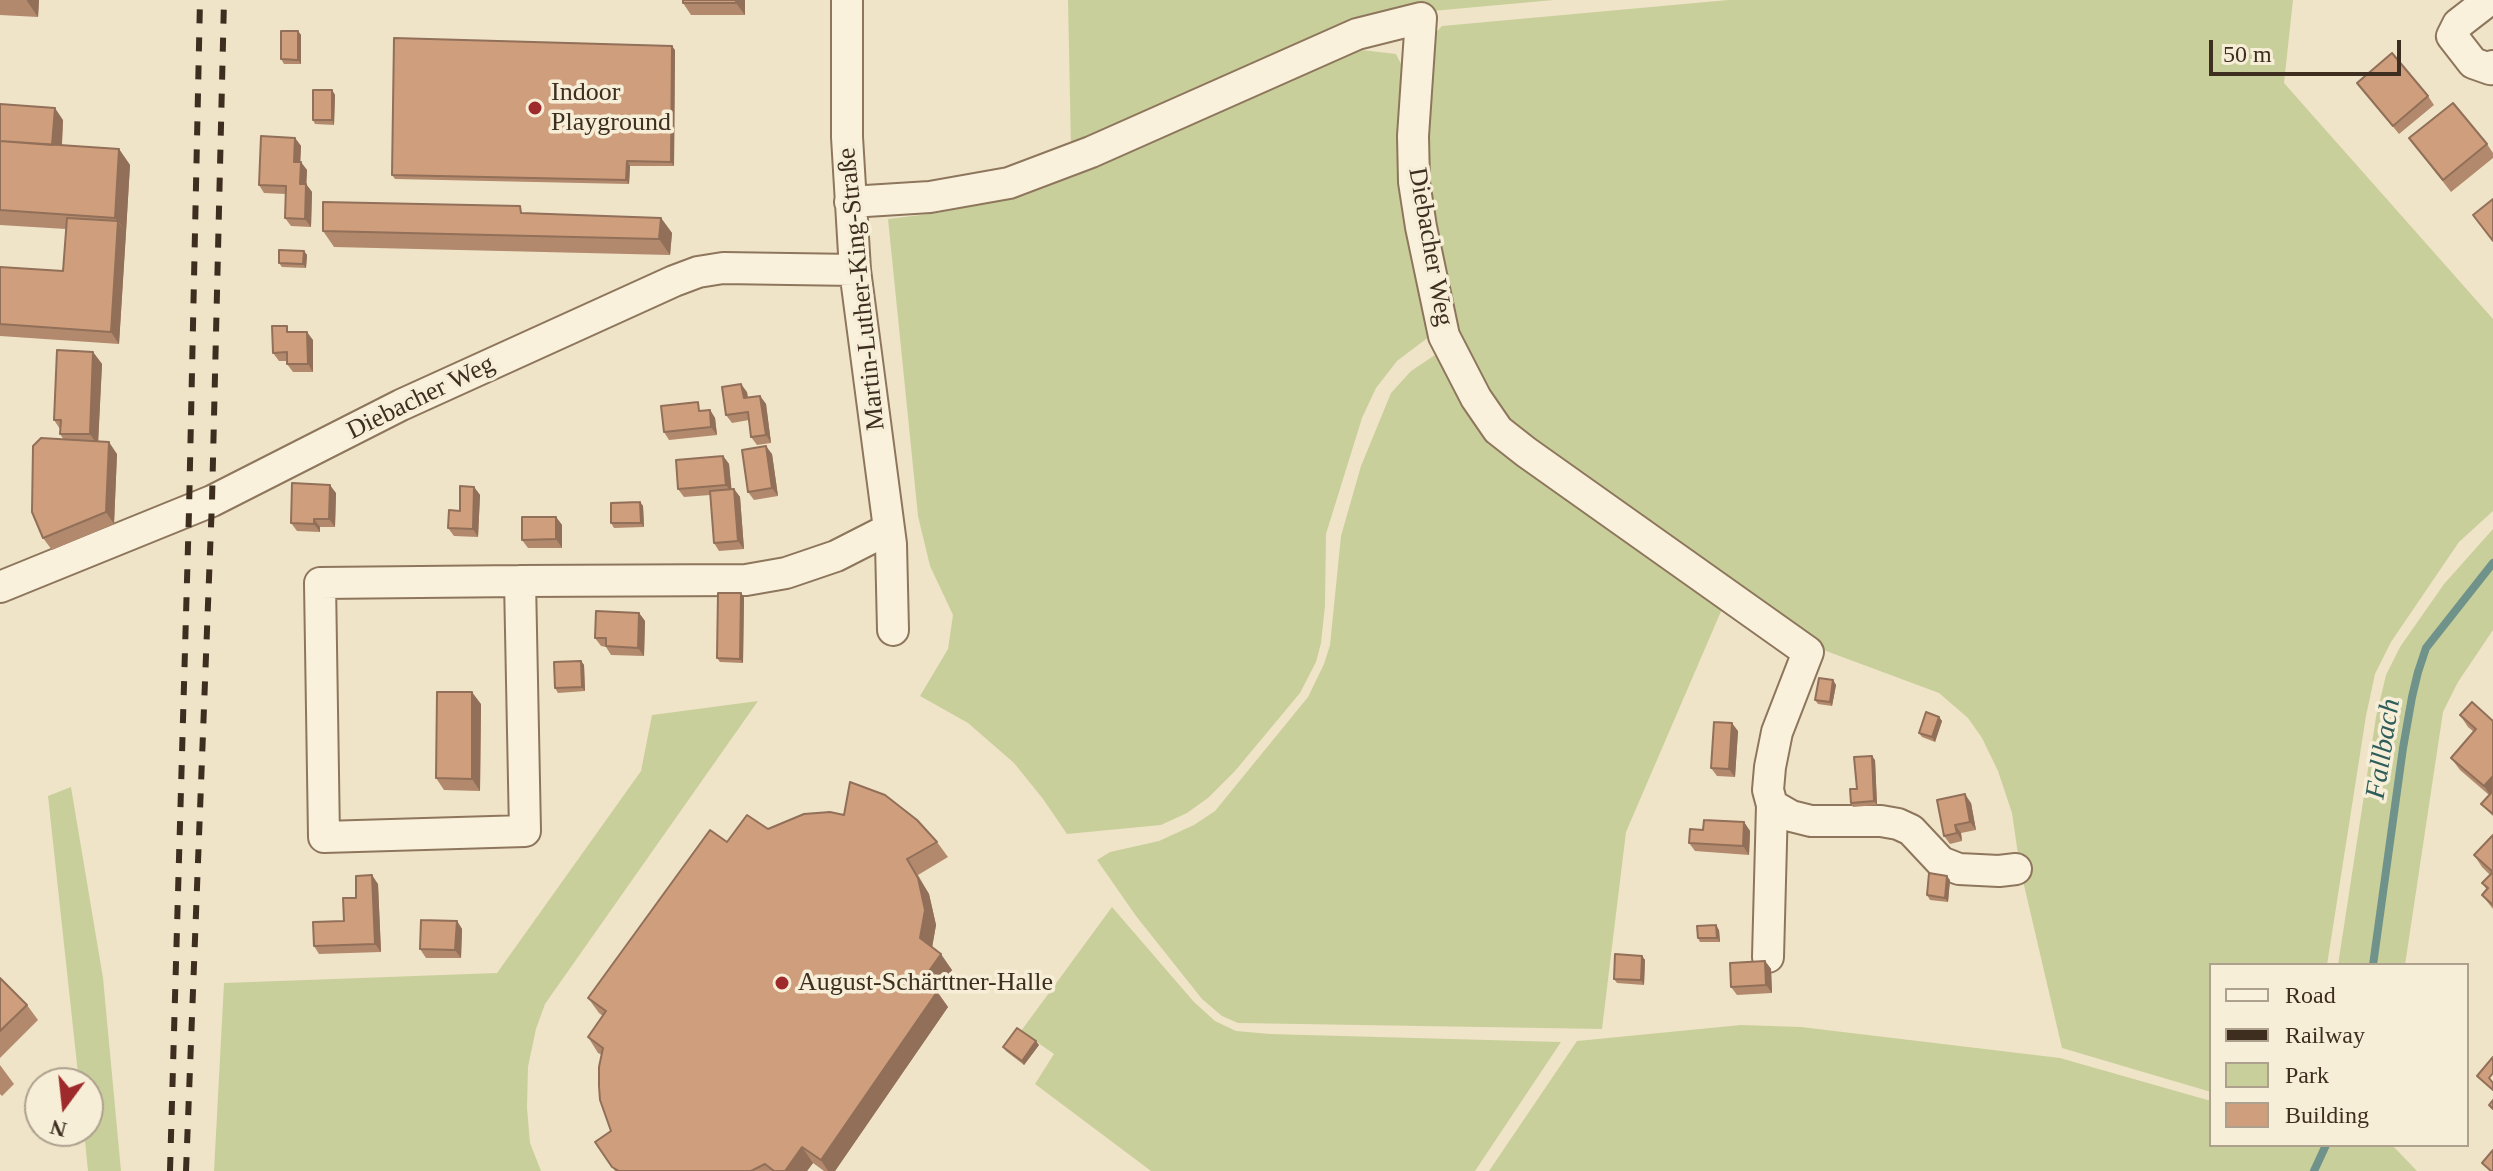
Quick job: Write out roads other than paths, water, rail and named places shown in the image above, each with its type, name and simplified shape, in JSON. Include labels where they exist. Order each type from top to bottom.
[{"type":"street","name":"Martin-Luther-King-Straße","points":[[847,0],[850,202],[855,270],[889,529],[893,630]]},
{"type":"street","points":[[2489,0],[2458,24],[2452,36],[2473,63],[2490,69],[2493,66]]},
{"type":"street","name":"Diebacher Weg","points":[[850,202],[930,197],[1009,183],[1091,152],[1357,34],[1421,18],[1413,136],[1414,182],[1444,336],[1476,398],[1498,430],[1808,652],[1777,732],[1770,767],[1768,957]]},
{"type":"street","name":"Diebacher Weg","points":[[0,587],[212,501],[401,405],[698,272],[723,268],[855,270]]},
{"type":"street","points":[[520,581],[525,831],[324,837],[320,583],[520,581],[746,580],[786,573],[836,556],[889,529]]},
{"type":"street","points":[[1772,805],[1791,816],[1811,821],[1881,821],[1898,824],[1911,830],[1941,862],[1959,869],[2016,869]]},
{"type":"waterway","name":"Fallbach","points":[[2373,963],[2403,748],[2418,672],[2426,648],[2493,563]]},
{"type":"waterway","name":"Fallbach","points":[[2314,1171],[2325,1147]]},
{"type":"railway","points":[[170,1171],[200,0]]},
{"type":"railway","points":[[186,1171],[212,501],[224,0]]},
{"type":"place","name":"Indoor Playground","points":[[535,108]]},
{"type":"place","name":"August-Schärttner-Halle","points":[[782,983]]}]
